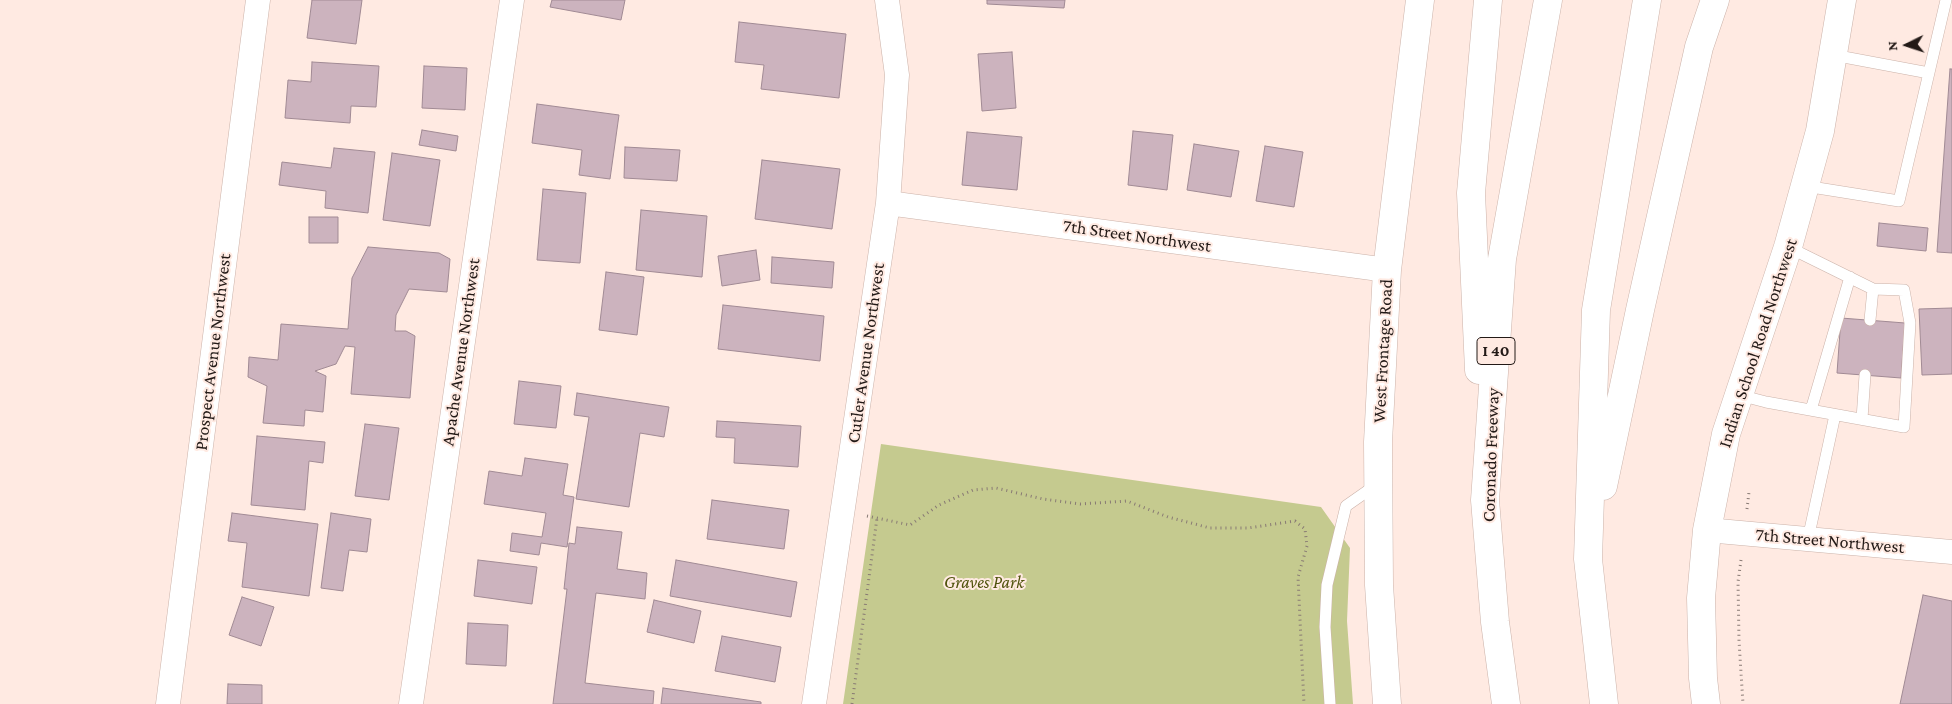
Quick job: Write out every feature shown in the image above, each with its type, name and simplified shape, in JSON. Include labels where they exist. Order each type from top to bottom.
[{"type":"main road","name":"West Frontage Road","points":[[1387,704],[1380,594],[1378,442],[1387,270],[1420,0]]},
{"type":"main road","points":[[1485,500],[1471,193],[1488,0]]},
{"type":"main road","name":"Coronado Freeway","points":[[1506,704],[1495,622],[1485,500],[1502,259],[1548,0]]},
{"type":"main road","points":[[1604,704],[1588,559],[1596,310],[1647,0]]},
{"type":"main road","points":[[1588,559],[1640,310],[1699,48],[1715,0]]},
{"type":"main road","name":"Indian School Road Northwest","points":[[1706,704],[1703,678],[1701,598],[1707,530],[1726,434],[1788,247],[1820,131],[1843,5]]},
{"type":"street","name":"Prospect Avenue Northwest","points":[[168,704],[258,0]]},
{"type":"street","name":"Apache Avenue Northwest","points":[[411,704],[512,0]]},
{"type":"street","name":"Cutler Avenue Northwest","points":[[814,704],[888,203],[896,74],[887,0]]},
{"type":"street","name":"7th Street Northwest","points":[[888,203],[1387,270]]},
{"type":"street","name":"7th Street Northwest","points":[[1707,530],[1952,552]]},
{"type":"lane","points":[[1805,186],[1899,201],[1946,0]]},
{"type":"lane","points":[[1833,55],[1929,73]]},
{"type":"lane","points":[[1739,394],[1811,410],[1904,427],[1910,323],[1904,290],[1873,289],[1788,247]]},
{"type":"lane","points":[[1811,410],[1850,277]]},
{"type":"lane","points":[[1870,320],[1873,289]]},
{"type":"lane","points":[[1862,419],[1865,375]]},
{"type":"lane","points":[[1808,539],[1835,414]]},
{"type":"lane","points":[[1330,704],[1325,627],[1327,585],[1346,506],[1378,484]]},
{"type":"path","points":[[842,510],[910,525],[939,505],[973,490],[996,488],[1043,499],[1080,504],[1128,501],[1168,517],[1210,528],[1248,528],[1295,521],[1305,529],[1307,546],[1298,578],[1304,704]]},
{"type":"path","points":[[852,704],[877,518]]},
{"type":"path","points":[[1738,582],[1739,650],[1743,704]]},
{"type":"green space","name":"Graves Park","points":[[881,444],[1321,507],[1350,548],[1347,621],[1353,704],[843,704]]},
{"type":"building","points":[[312,0],[362,0],[356,44],[307,38]]},
{"type":"building","points":[[552,0],[625,0],[621,20],[550,7]]},
{"type":"building","points":[[987,0],[1065,0],[1064,8],[987,4]]},
{"type":"building","points":[[739,22],[846,34],[839,98],[761,89],[764,65],[735,62]]},
{"type":"building","points":[[1012,52],[1016,108],[982,111],[978,54]]},
{"type":"building","points":[[312,62],[379,66],[376,107],[351,106],[350,123],[285,118],[288,80],[311,82]]},
{"type":"building","points":[[424,66],[467,68],[465,110],[422,108]]},
{"type":"building","points":[[1950,69],[1952,69],[1952,253],[1937,252]]},
{"type":"building","points":[[537,104],[619,115],[610,179],[579,175],[582,150],[532,143]]},
{"type":"building","points":[[422,130],[458,136],[456,151],[419,145]]},
{"type":"building","points":[[1133,131],[1173,135],[1167,190],[1128,185]]},
{"type":"building","points":[[967,132],[1022,137],[1017,190],[962,185]]},
{"type":"building","points":[[1194,144],[1239,151],[1231,197],[1187,190]]},
{"type":"building","points":[[1265,146],[1303,152],[1294,207],[1256,201]]},
{"type":"building","points":[[625,147],[680,150],[677,181],[624,178]]},
{"type":"building","points":[[334,148],[375,152],[368,213],[325,208],[326,191],[279,185],[282,162],[331,168]]},
{"type":"building","points":[[392,153],[440,160],[430,226],[383,220]]},
{"type":"building","points":[[762,160],[840,169],[832,229],[755,219]]},
{"type":"building","points":[[543,189],[586,193],[580,263],[537,260]]},
{"type":"building","points":[[641,210],[707,216],[702,277],[636,270]]},
{"type":"building","points":[[309,217],[338,217],[338,243],[309,243]]},
{"type":"building","points":[[1879,223],[1928,228],[1926,251],[1877,246]]},
{"type":"building","points":[[368,247],[439,253],[450,259],[447,292],[409,289],[396,315],[395,331],[406,331],[415,336],[410,398],[351,394],[355,347],[345,346],[336,364],[315,371],[326,376],[323,412],[305,410],[304,426],[263,423],[267,386],[248,377],[249,357],[278,360],[281,324],[348,329],[352,278]]},
{"type":"building","points":[[756,250],[760,280],[722,286],[718,256]]},
{"type":"building","points":[[772,257],[834,262],[832,288],[771,283]]},
{"type":"building","points":[[606,272],[644,277],[637,335],[599,330]]},
{"type":"building","points":[[723,305],[824,316],[820,361],[718,349]]},
{"type":"building","points":[[1952,308],[1952,374],[1922,375],[1919,309]]},
{"type":"building","points":[[1841,318],[1905,323],[1901,378],[1837,373]]},
{"type":"building","points":[[519,381],[561,386],[556,428],[514,424]]},
{"type":"building","points":[[577,393],[669,407],[664,437],[640,433],[629,507],[576,499],[589,417],[574,415]]},
{"type":"building","points":[[717,421],[801,426],[798,467],[734,463],[735,438],[716,437]]},
{"type":"building","points":[[365,424],[399,428],[389,500],[355,496]]},
{"type":"building","points":[[257,436],[325,442],[323,463],[309,461],[305,510],[251,505]]},
{"type":"building","points":[[525,458],[568,464],[563,495],[574,497],[567,547],[541,543],[539,555],[510,551],[512,533],[542,537],[546,513],[484,504],[489,471],[522,476]]},
{"type":"building","points":[[712,500],[789,510],[784,549],[707,539]]},
{"type":"building","points":[[232,513],[318,524],[309,596],[242,587],[247,543],[228,541]]},
{"type":"building","points":[[331,513],[371,519],[367,552],[349,550],[343,591],[321,588]]},
{"type":"building","points":[[577,527],[622,532],[617,569],[647,573],[645,599],[596,593],[585,683],[654,691],[653,704],[553,704],[567,589],[564,589],[569,543],[575,544]]},
{"type":"building","points":[[478,560],[537,567],[532,604],[474,596]]},
{"type":"building","points":[[676,560],[797,582],[791,617],[670,596]]},
{"type":"building","points":[[1923,595],[1952,601],[1952,704],[1900,704]]},
{"type":"building","points":[[242,597],[274,607],[261,646],[229,635]]},
{"type":"building","points":[[654,600],[701,611],[694,643],[647,632]]},
{"type":"building","points":[[468,623],[508,625],[506,666],[466,664]]},
{"type":"building","points":[[722,636],[781,647],[775,682],[715,671]]},
{"type":"building","points":[[228,684],[262,685],[262,704],[227,704]]},
{"type":"building","points":[[663,688],[761,702],[761,704],[661,704]]}]
